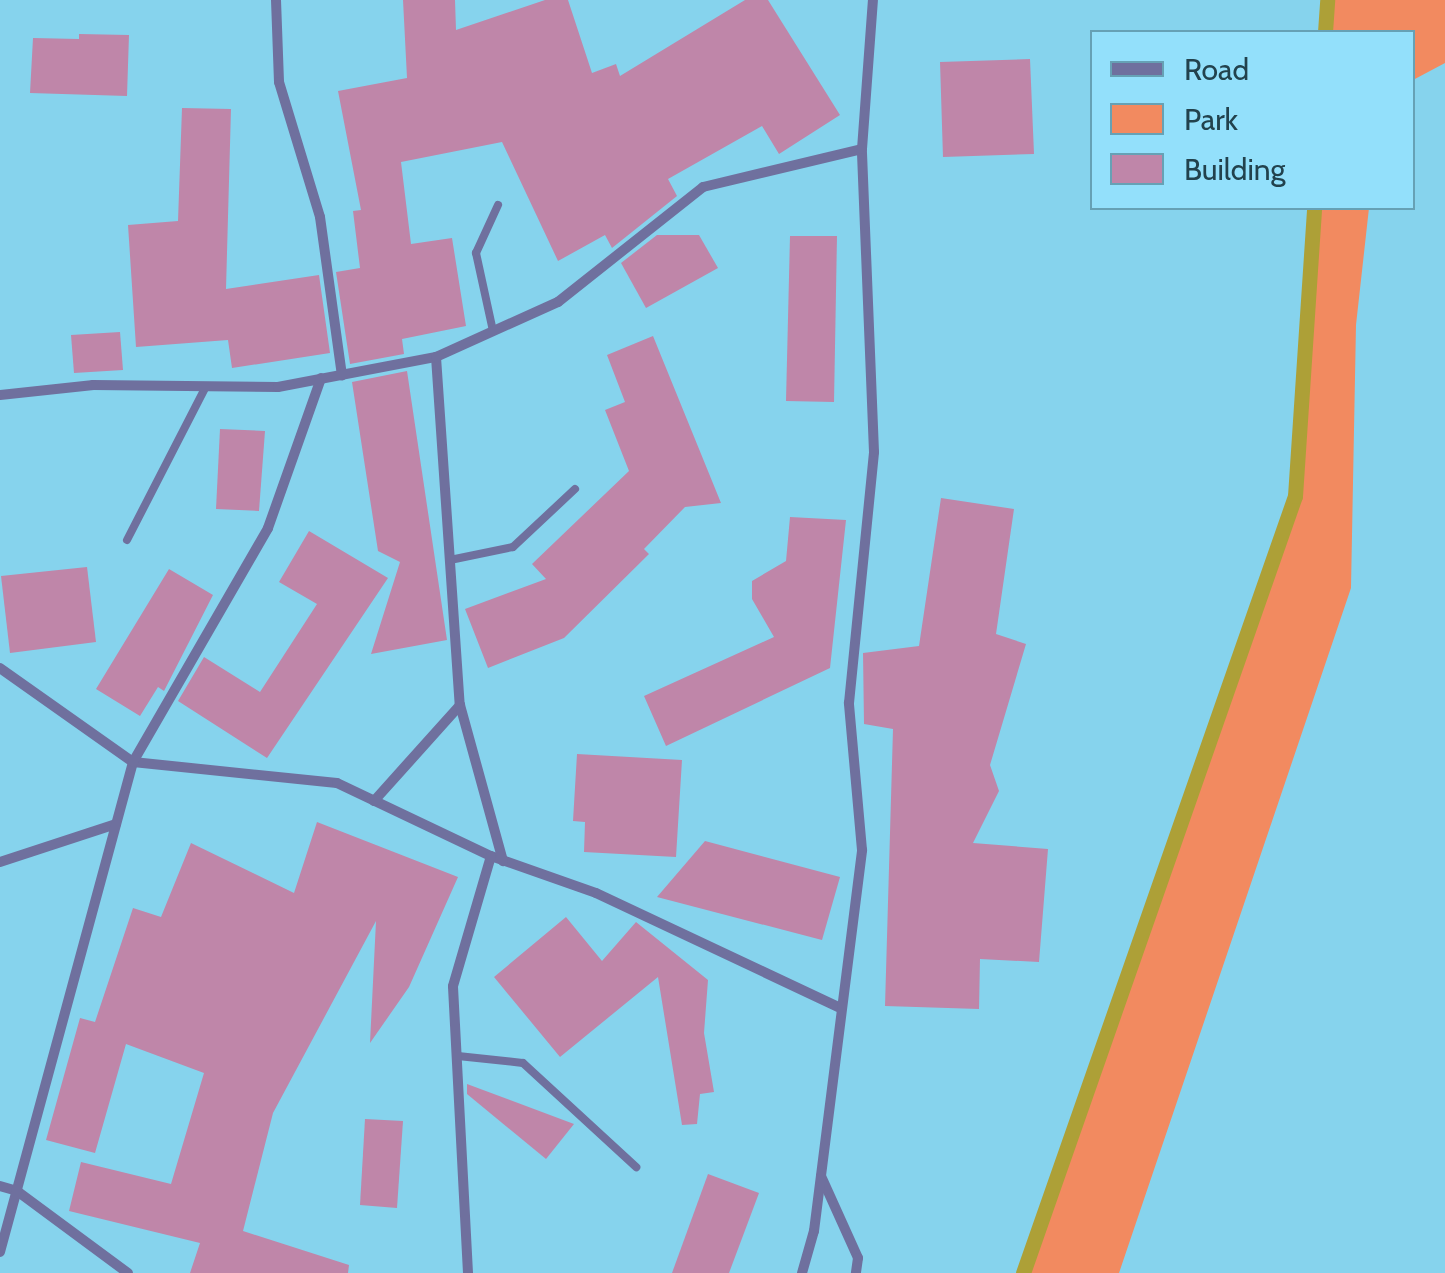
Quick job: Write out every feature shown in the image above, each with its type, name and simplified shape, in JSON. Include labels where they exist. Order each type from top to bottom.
[{"type":"street","points":[[276,0],[278,82],[320,218],[342,375]]},
{"type":"street","points":[[802,1273],[820,1175],[838,1007],[862,850],[849,703],[874,452],[862,149],[873,0]]},
{"type":"street","points":[[0,395],[93,384],[278,387],[436,357],[558,302],[703,188],[862,149]]},
{"type":"street","points":[[436,357],[460,705],[497,858],[452,986],[468,1273]]},
{"type":"street","points":[[0,1252],[134,762],[268,528],[321,378]]},
{"type":"street","points":[[0,668],[134,762],[337,783],[497,858],[596,893],[838,1007]]},
{"type":"street","points":[[374,800],[460,705]]},
{"type":"street","points":[[0,862],[116,824]]},
{"type":"street","points":[[820,1175],[858,1258],[856,1273]]},
{"type":"street","points":[[0,1186],[17,1191],[128,1273]]},
{"type":"lane","points":[[493,330],[476,253],[498,205]]},
{"type":"lane","points":[[127,540],[206,386]]},
{"type":"lane","points":[[450,560],[514,547],[575,489]]},
{"type":"lane","points":[[458,1056],[522,1063],[636,1167]]},
{"type":"green space","points":[[1327,0],[1445,0],[1445,63],[1415,79],[1415,30],[1325,30]]},
{"type":"green space","points":[[1314,210],[1369,210],[1356,325],[1351,588],[1119,1273],[1023,1273],[1295,496]]},
{"type":"building","points":[[403,0],[455,0],[456,30],[545,0],[568,0],[592,73],[616,64],[620,76],[745,0],[768,0],[840,115],[779,154],[762,126],[668,179],[677,196],[612,248],[605,235],[558,261],[502,142],[401,162],[411,244],[452,238],[466,326],[402,339],[404,354],[350,364],[336,272],[360,268],[353,211],[361,210],[338,91],[407,78]]},
{"type":"building","points":[[79,34],[129,35],[127,96],[30,93],[33,38],[79,39]]},
{"type":"building","points":[[1030,59],[1034,154],[943,157],[940,62]]},
{"type":"building","points":[[182,108],[231,109],[226,289],[319,275],[330,353],[232,368],[228,340],[136,347],[128,225],[178,221]]},
{"type":"building","points":[[657,235],[699,235],[718,268],[646,308],[621,263]]},
{"type":"building","points":[[790,236],[837,236],[834,402],[786,401]]},
{"type":"building","points":[[120,332],[123,370],[74,373],[71,335]]},
{"type":"building","points":[[653,336],[721,503],[685,507],[644,549],[649,554],[564,638],[488,668],[465,609],[546,579],[532,564],[629,471],[605,410],[625,402],[607,355]]},
{"type":"building","points":[[407,371],[447,640],[371,654],[400,562],[378,551],[352,382]]},
{"type":"building","points":[[220,429],[265,431],[259,511],[216,509]]},
{"type":"building","points":[[941,498],[1014,509],[996,634],[1026,644],[990,765],[999,791],[973,843],[1048,849],[1039,962],[980,959],[979,1009],[885,1006],[893,729],[864,724],[863,653],[919,646]]},
{"type":"building","points":[[790,517],[846,520],[830,668],[666,746],[644,696],[774,637],[752,599],[752,581],[786,561]]},
{"type":"building","points":[[309,531],[388,578],[267,758],[178,701],[204,657],[260,692],[317,604],[279,582]]},
{"type":"building","points":[[87,567],[96,642],[10,653],[1,576]]},
{"type":"building","points":[[169,569],[213,595],[164,691],[158,687],[140,716],[96,689]]},
{"type":"building","points":[[577,754],[682,760],[676,857],[584,852],[585,822],[573,821]]},
{"type":"building","points":[[317,822],[458,877],[409,987],[370,1043],[376,921],[273,1113],[243,1231],[349,1265],[348,1273],[190,1273],[200,1243],[69,1211],[81,1162],[171,1184],[204,1073],[126,1044],[95,1153],[46,1140],[80,1018],[95,1022],[133,908],[161,917],[191,843],[294,893]]},
{"type":"building","points":[[705,841],[840,877],[822,940],[657,897]]},
{"type":"building","points":[[566,917],[602,961],[636,922],[708,980],[704,1033],[714,1092],[700,1094],[697,1124],[682,1125],[658,977],[560,1057],[494,977]]},
{"type":"building","points":[[467,1084],[574,1124],[546,1159],[467,1094]]},
{"type":"building","points":[[365,1119],[403,1121],[397,1208],[360,1205]]},
{"type":"building","points":[[708,1174],[759,1193],[729,1273],[672,1273]]},
{"type":"waterway","points":[[1325,30],[1327,0]]},
{"type":"waterway","points":[[1023,1273],[1295,496],[1314,210]]}]
